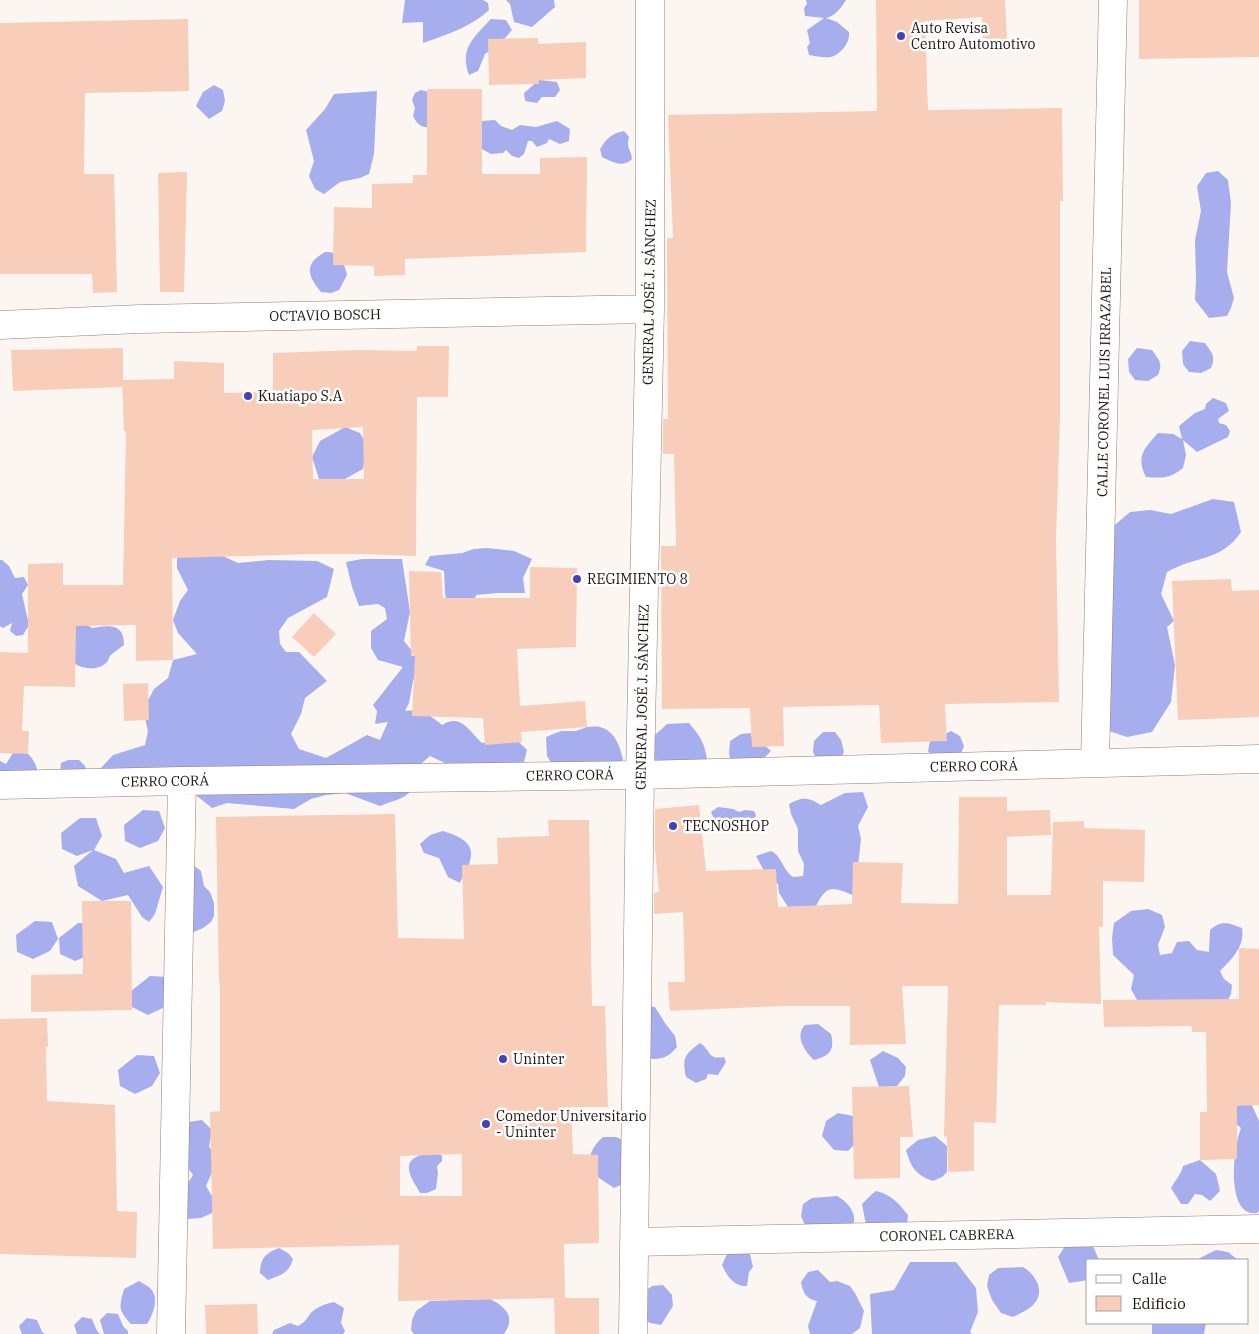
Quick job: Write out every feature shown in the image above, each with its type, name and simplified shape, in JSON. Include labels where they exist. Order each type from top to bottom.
[{"type":"street","name":"GENERAL JOSÉ J. SÁNCHEZ","points":[[633,1334],[640,774],[650,309],[650,0]]},
{"type":"street","name":"CALLE CORONEL LUIS IRRAZABEL","points":[[1095,763],[1113,0]]},
{"type":"street","name":"OCTAVIO BOSCH","points":[[0,325],[140,319],[650,309]]},
{"type":"street","name":"CERRO CORÁ","points":[[0,785],[640,774],[1259,759]]},
{"type":"street","points":[[172,1334],[182,781]]},
{"type":"street","name":"CORONEL CABRERA","points":[[634,1242],[1259,1229]]},
{"type":"shaded area","points":[[405,0],[483,0],[488,3],[489,10],[466,26],[423,43],[423,22],[402,23]]},
{"type":"shaded area","points":[[506,0],[554,0],[555,7],[532,27],[514,22],[510,4]]},
{"type":"shaded area","points":[[806,0],[846,0],[835,14],[826,18],[837,22],[849,32],[845,46],[834,56],[809,55],[807,47],[810,43],[807,30],[824,18],[805,16]]},
{"type":"shaded area","points":[[491,19],[506,20],[512,30],[501,43],[485,54],[478,71],[469,75],[466,66],[467,51],[474,38]]},
{"type":"shaded area","points":[[539,80],[557,82],[560,90],[555,97],[542,97],[537,103],[525,101],[524,93]]},
{"type":"shaded area","points":[[214,85],[223,90],[225,101],[222,111],[209,119],[196,106],[203,92]]},
{"type":"shaded area","points":[[421,90],[429,92],[430,127],[420,125],[413,116],[415,108],[412,100],[415,93]]},
{"type":"shaded area","points":[[377,91],[374,154],[369,174],[340,182],[324,194],[315,189],[309,176],[314,161],[306,130],[325,109],[334,94]]},
{"type":"shaded area","points":[[495,120],[501,126],[512,130],[520,125],[536,127],[557,121],[570,129],[569,141],[560,144],[549,139],[547,143],[537,147],[532,141],[528,141],[524,154],[519,158],[512,156],[506,150],[503,153],[491,154],[480,148],[482,121]]},
{"type":"shaded area","points":[[624,131],[629,137],[628,147],[632,159],[621,164],[602,157],[600,149],[605,142],[613,135]]},
{"type":"shaded area","points":[[1218,171],[1228,180],[1231,203],[1227,272],[1234,298],[1227,316],[1209,318],[1195,300],[1195,240],[1201,211],[1197,186],[1206,173]]},
{"type":"shaded area","points":[[325,252],[338,255],[347,275],[339,290],[331,293],[321,292],[313,280],[310,270],[311,265],[318,256]]},
{"type":"shaded area","points":[[1190,341],[1205,343],[1210,349],[1213,360],[1211,368],[1201,373],[1189,372],[1183,364],[1182,351]]},
{"type":"shaded area","points":[[1137,348],[1152,350],[1160,362],[1158,375],[1148,381],[1135,380],[1129,372],[1128,359]]},
{"type":"shaded area","points":[[1213,398],[1226,403],[1229,411],[1218,419],[1219,423],[1226,425],[1230,431],[1228,437],[1197,452],[1183,440],[1186,455],[1183,468],[1166,477],[1146,477],[1141,463],[1143,453],[1149,443],[1158,433],[1173,434],[1182,439],[1179,426],[1195,413],[1205,409],[1206,404]]},
{"type":"shaded area","points":[[345,427],[360,433],[367,445],[363,469],[343,480],[319,479],[312,457],[320,441]]},
{"type":"shaded area","points":[[1213,499],[1234,502],[1241,532],[1234,541],[1217,553],[1167,572],[1161,594],[1174,621],[1167,627],[1175,665],[1171,702],[1152,732],[1127,737],[1103,729],[1103,636],[1112,626],[1099,597],[1108,531],[1130,512],[1150,510],[1171,514]]},
{"type":"shaded area","points":[[218,545],[225,557],[238,563],[269,560],[317,561],[334,569],[327,597],[288,618],[279,631],[280,644],[286,652],[299,652],[327,681],[305,698],[301,714],[291,734],[299,749],[326,758],[367,735],[380,740],[388,722],[375,724],[377,711],[373,705],[403,667],[378,660],[371,648],[371,631],[387,619],[385,608],[378,604],[359,606],[346,562],[362,559],[402,559],[410,612],[404,641],[421,662],[413,681],[409,703],[405,711],[416,711],[425,714],[442,725],[454,721],[460,722],[482,743],[515,738],[527,750],[522,770],[455,768],[430,756],[415,769],[413,786],[401,798],[380,806],[345,793],[311,799],[294,809],[227,803],[212,808],[193,793],[100,769],[113,755],[145,745],[148,731],[143,710],[154,689],[168,678],[173,660],[197,654],[178,633],[173,620],[180,601],[188,590],[177,568],[177,555]]},
{"type":"shaded area","points":[[487,548],[514,551],[532,559],[523,578],[525,593],[476,595],[470,625],[449,618],[444,571],[425,565],[430,556]]},
{"type":"shaded area","points":[[0,560],[9,566],[15,578],[24,577],[28,585],[22,594],[29,625],[23,635],[16,636],[10,631],[12,623],[3,628],[0,626]]},
{"type":"shaded area","points":[[86,624],[92,628],[114,627],[118,629],[123,638],[124,645],[110,656],[107,662],[99,667],[79,666],[71,661],[76,626]]},
{"type":"shaded area","points":[[689,723],[701,740],[707,760],[652,767],[655,735],[667,724]]},
{"type":"shaded area","points":[[587,727],[600,727],[610,732],[618,744],[623,760],[611,771],[600,789],[572,789],[547,756],[546,737],[561,731],[576,731]]},
{"type":"shaded area","points":[[951,731],[960,736],[964,746],[960,756],[933,759],[928,751],[930,741]]},
{"type":"shaded area","points":[[823,732],[835,732],[841,740],[844,752],[838,763],[818,762],[813,752],[814,741]]},
{"type":"shaded area","points":[[751,733],[751,736],[771,751],[760,762],[731,765],[730,741],[741,734]]},
{"type":"shaded area","points":[[24,750],[34,761],[37,771],[37,777],[30,796],[18,799],[0,798],[0,761],[6,764],[13,753]]},
{"type":"shaded area","points":[[68,760],[79,760],[85,766],[89,775],[60,774],[61,763]]},
{"type":"shaded area","points":[[863,792],[868,807],[858,826],[861,839],[858,866],[859,897],[833,889],[825,893],[816,906],[788,907],[779,893],[778,884],[769,880],[756,856],[771,851],[778,856],[789,874],[793,877],[803,876],[804,864],[798,851],[798,829],[791,814],[789,804],[805,799],[812,800],[821,805],[845,793]]},
{"type":"shaded area","points":[[718,807],[733,809],[739,812],[745,810],[754,811],[756,815],[748,828],[737,832],[731,831],[721,826],[713,817],[711,812]]},
{"type":"shaded area","points":[[143,810],[159,811],[165,828],[158,841],[140,848],[125,841],[124,825]]},
{"type":"shaded area","points":[[80,818],[96,818],[102,836],[94,850],[116,859],[124,873],[149,866],[163,887],[155,914],[149,922],[142,917],[128,895],[102,901],[78,886],[74,866],[93,850],[77,856],[62,849],[61,833]]},
{"type":"shaded area","points":[[443,831],[460,838],[468,844],[470,849],[469,864],[460,883],[448,877],[439,858],[424,853],[420,844],[430,835]]},
{"type":"shaded area","points":[[192,864],[201,871],[204,886],[210,892],[214,903],[214,916],[211,922],[203,928],[189,934]]},
{"type":"shaded area","points":[[1148,909],[1162,915],[1165,927],[1158,945],[1160,955],[1172,953],[1177,942],[1189,941],[1197,950],[1209,952],[1210,930],[1214,927],[1225,923],[1242,928],[1240,946],[1220,971],[1224,979],[1232,985],[1228,1000],[1142,1009],[1131,989],[1134,975],[1113,955],[1112,938],[1114,923],[1131,911]]},
{"type":"shaded area","points":[[35,921],[52,922],[58,939],[50,951],[33,959],[17,952],[16,935]]},
{"type":"shaded area","points":[[78,923],[94,924],[92,954],[75,961],[60,954],[59,938]]},
{"type":"shaded area","points":[[150,976],[167,977],[165,1007],[148,1015],[132,1007],[131,991]]},
{"type":"shaded area","points":[[647,1006],[655,1007],[675,1036],[677,1047],[673,1052],[659,1059],[636,1056]]},
{"type":"shaded area","points":[[818,1024],[831,1034],[832,1048],[824,1056],[814,1060],[802,1044],[801,1034],[805,1025]]},
{"type":"shaded area","points":[[700,1043],[712,1056],[724,1057],[726,1062],[718,1075],[708,1074],[706,1079],[696,1083],[686,1077],[684,1061],[687,1054]]},
{"type":"shaded area","points":[[883,1051],[898,1058],[906,1067],[905,1076],[897,1086],[879,1087],[870,1060]]},
{"type":"shaded area","points":[[137,1055],[154,1056],[160,1073],[152,1086],[135,1094],[120,1086],[118,1070]]},
{"type":"shaded area","points":[[1238,1103],[1251,1103],[1259,1121],[1259,1211],[1257,1213],[1247,1212],[1240,1204],[1236,1193],[1234,1164],[1241,1128],[1234,1122],[1232,1112]]},
{"type":"shaded area","points":[[838,1113],[853,1116],[857,1142],[848,1151],[834,1150],[822,1136],[826,1121]]},
{"type":"shaded area","points":[[202,1120],[212,1130],[209,1147],[216,1155],[214,1168],[206,1186],[216,1203],[212,1213],[201,1218],[188,1219],[181,1201],[183,1192],[193,1175],[185,1164],[180,1128],[189,1122]]},
{"type":"shaded area","points":[[935,1136],[947,1146],[947,1172],[942,1177],[933,1181],[915,1170],[906,1150],[918,1140]]},
{"type":"shaded area","points":[[603,1137],[616,1137],[625,1141],[628,1182],[614,1188],[587,1170],[592,1152],[596,1144]]},
{"type":"shaded area","points":[[436,1150],[442,1156],[442,1161],[437,1166],[436,1189],[427,1193],[420,1193],[410,1174],[409,1165],[411,1160],[416,1157]]},
{"type":"shaded area","points":[[1200,1160],[1216,1174],[1220,1191],[1210,1201],[1202,1195],[1195,1194],[1188,1204],[1181,1204],[1171,1188],[1183,1166]]},
{"type":"shaded area","points":[[876,1191],[886,1194],[898,1203],[908,1215],[907,1224],[867,1230],[862,1204]]},
{"type":"shaded area","points":[[837,1196],[852,1210],[854,1222],[849,1233],[807,1230],[801,1216],[803,1204],[812,1198]]},
{"type":"shaded area","points":[[1065,1246],[1093,1246],[1099,1259],[1086,1259],[1086,1280],[1069,1283],[1058,1257]]},
{"type":"shaded area","points":[[279,1248],[288,1253],[293,1259],[287,1270],[281,1275],[268,1280],[260,1273],[261,1263],[267,1254]]},
{"type":"shaded area","points":[[735,1249],[749,1250],[753,1267],[749,1272],[747,1286],[735,1283],[722,1265],[726,1256]]},
{"type":"shaded area","points":[[1216,1250],[1228,1252],[1237,1259],[1198,1259]]},
{"type":"shaded area","points":[[910,1262],[956,1262],[976,1288],[978,1312],[970,1332],[972,1334],[872,1334],[870,1294],[894,1290]]},
{"type":"shaded area","points":[[1023,1267],[1035,1278],[1039,1288],[1037,1299],[1030,1308],[1013,1317],[1001,1313],[992,1300],[987,1286],[989,1275],[998,1268]]},
{"type":"shaded area","points":[[818,1270],[830,1282],[837,1281],[850,1286],[855,1293],[864,1311],[860,1328],[852,1334],[810,1334],[808,1326],[817,1301],[810,1299],[806,1295],[801,1282],[808,1272]]},
{"type":"shaded area","points":[[139,1281],[150,1288],[155,1296],[155,1301],[147,1324],[131,1324],[122,1312],[121,1300],[124,1289]]},
{"type":"shaded area","points":[[663,1285],[672,1295],[673,1306],[661,1325],[650,1323],[644,1319],[641,1294],[652,1286]]},
{"type":"shaded area","points":[[490,1299],[501,1305],[508,1313],[508,1328],[504,1334],[414,1334],[411,1330],[412,1320],[416,1311],[430,1301]]},
{"type":"shaded area","points":[[334,1302],[344,1308],[341,1323],[345,1331],[343,1334],[272,1334],[274,1330],[290,1323],[298,1326],[315,1309]]},
{"type":"shaded area","points":[[107,1313],[118,1314],[128,1334],[104,1334],[100,1320]]},
{"type":"shaded area","points":[[82,1317],[92,1319],[100,1334],[77,1334],[74,1325]]},
{"type":"shaded area","points":[[27,1318],[37,1320],[42,1332],[45,1334],[22,1334],[19,1326]]},
{"type":"shaded area","points":[[1152,1324],[1206,1324],[1204,1334],[1152,1334]]},
{"type":"building","points":[[876,0],[1005,0],[1007,39],[983,40],[982,17],[925,21],[928,110],[1062,108],[1063,201],[1060,201],[1060,417],[1056,539],[1059,702],[945,704],[947,741],[881,743],[879,705],[783,707],[784,746],[752,747],[750,708],[662,709],[661,546],[676,546],[674,454],[663,454],[663,419],[668,419],[667,238],[673,238],[668,115],[877,111]]},
{"type":"building","points":[[1139,0],[1259,0],[1259,57],[1139,59]]},
{"type":"building","points":[[188,19],[189,91],[85,93],[84,174],[114,174],[117,292],[93,293],[92,274],[0,274],[0,23]]},
{"type":"building","points":[[538,38],[538,44],[586,42],[586,78],[539,80],[539,84],[489,85],[488,39]]},
{"type":"building","points":[[427,89],[482,89],[482,174],[540,174],[540,158],[587,157],[586,252],[405,259],[405,275],[374,276],[374,266],[333,265],[334,207],[372,208],[372,184],[413,183],[413,175],[427,175]]},
{"type":"building","points":[[187,172],[184,292],[160,292],[158,173]]},
{"type":"building","points":[[417,346],[449,346],[448,397],[417,397],[416,556],[315,554],[172,558],[173,660],[136,661],[136,625],[76,626],[75,687],[24,686],[22,731],[29,731],[28,754],[0,753],[0,652],[28,653],[28,564],[63,563],[63,585],[123,585],[126,431],[124,431],[122,381],[122,387],[13,391],[11,350],[123,348],[123,380],[174,379],[174,361],[224,363],[224,393],[273,392],[273,353],[358,350],[417,351]],"holes":[[[363,427],[364,479],[313,479],[312,430]]]},
{"type":"building","points":[[530,567],[577,568],[576,647],[517,649],[520,706],[585,701],[587,727],[521,732],[522,742],[485,745],[483,718],[412,716],[415,656],[411,656],[409,571],[441,572],[443,598],[530,598]]},
{"type":"building","points":[[1231,579],[1232,591],[1259,590],[1259,717],[1178,720],[1172,581]]},
{"type":"building","points":[[314,613],[336,634],[314,657],[292,637]]},
{"type":"building","points":[[148,683],[149,720],[124,721],[123,684]]},
{"type":"building","points":[[959,797],[1007,797],[1007,811],[1050,810],[1051,835],[1007,837],[1007,895],[1051,895],[1053,822],[1084,821],[1084,828],[1145,830],[1144,882],[1103,881],[1103,927],[1099,927],[1101,1004],[1046,1002],[1046,1005],[999,1005],[996,1123],[974,1122],[974,1171],[948,1172],[947,1136],[944,1137],[948,986],[902,986],[906,1044],[850,1045],[850,1006],[783,1006],[670,1011],[668,982],[685,982],[683,912],[654,914],[654,893],[659,892],[655,849],[655,809],[699,805],[706,871],[776,869],[778,907],[852,904],[853,862],[903,863],[901,903],[958,904]]},
{"type":"building","points":[[395,814],[398,938],[464,939],[462,865],[498,864],[497,838],[549,836],[548,820],[589,820],[592,1006],[605,1006],[608,1107],[571,1107],[573,1154],[598,1155],[599,1243],[564,1244],[565,1298],[398,1301],[399,1245],[213,1249],[210,1112],[220,1111],[220,983],[216,817]],"holes":[[[462,1154],[462,1196],[400,1196],[400,1156]]]},
{"type":"building","points":[[82,901],[131,901],[132,1010],[31,1012],[31,975],[83,974]]},
{"type":"building","points":[[1239,948],[1259,949],[1259,1105],[1237,1106],[1237,1159],[1200,1160],[1200,1112],[1207,1112],[1206,1032],[1192,1032],[1192,1026],[1104,1027],[1103,1000],[1239,999]]},
{"type":"building","points":[[47,1018],[47,1101],[115,1105],[117,1211],[137,1212],[136,1258],[0,1254],[0,1019]]},
{"type":"building","points":[[909,1086],[913,1137],[900,1137],[900,1178],[854,1179],[852,1087]]},
{"type":"building","points":[[554,1298],[599,1298],[599,1334],[555,1334]]},
{"type":"building","points":[[257,1304],[258,1334],[206,1334],[205,1305]]},
{"type":"place","name":"Auto Revisa Centro Automotivo","points":[[901,36]]},
{"type":"place","name":"Kuatiapo S.A","points":[[248,396]]},
{"type":"place","name":"REGIMIENTO 8","points":[[577,579]]},
{"type":"place","name":"TECNOSHOP","points":[[673,826]]},
{"type":"place","name":"Uninter","points":[[503,1059]]},
{"type":"place","name":"Comedor Universitario - Uninter","points":[[486,1124]]}]
